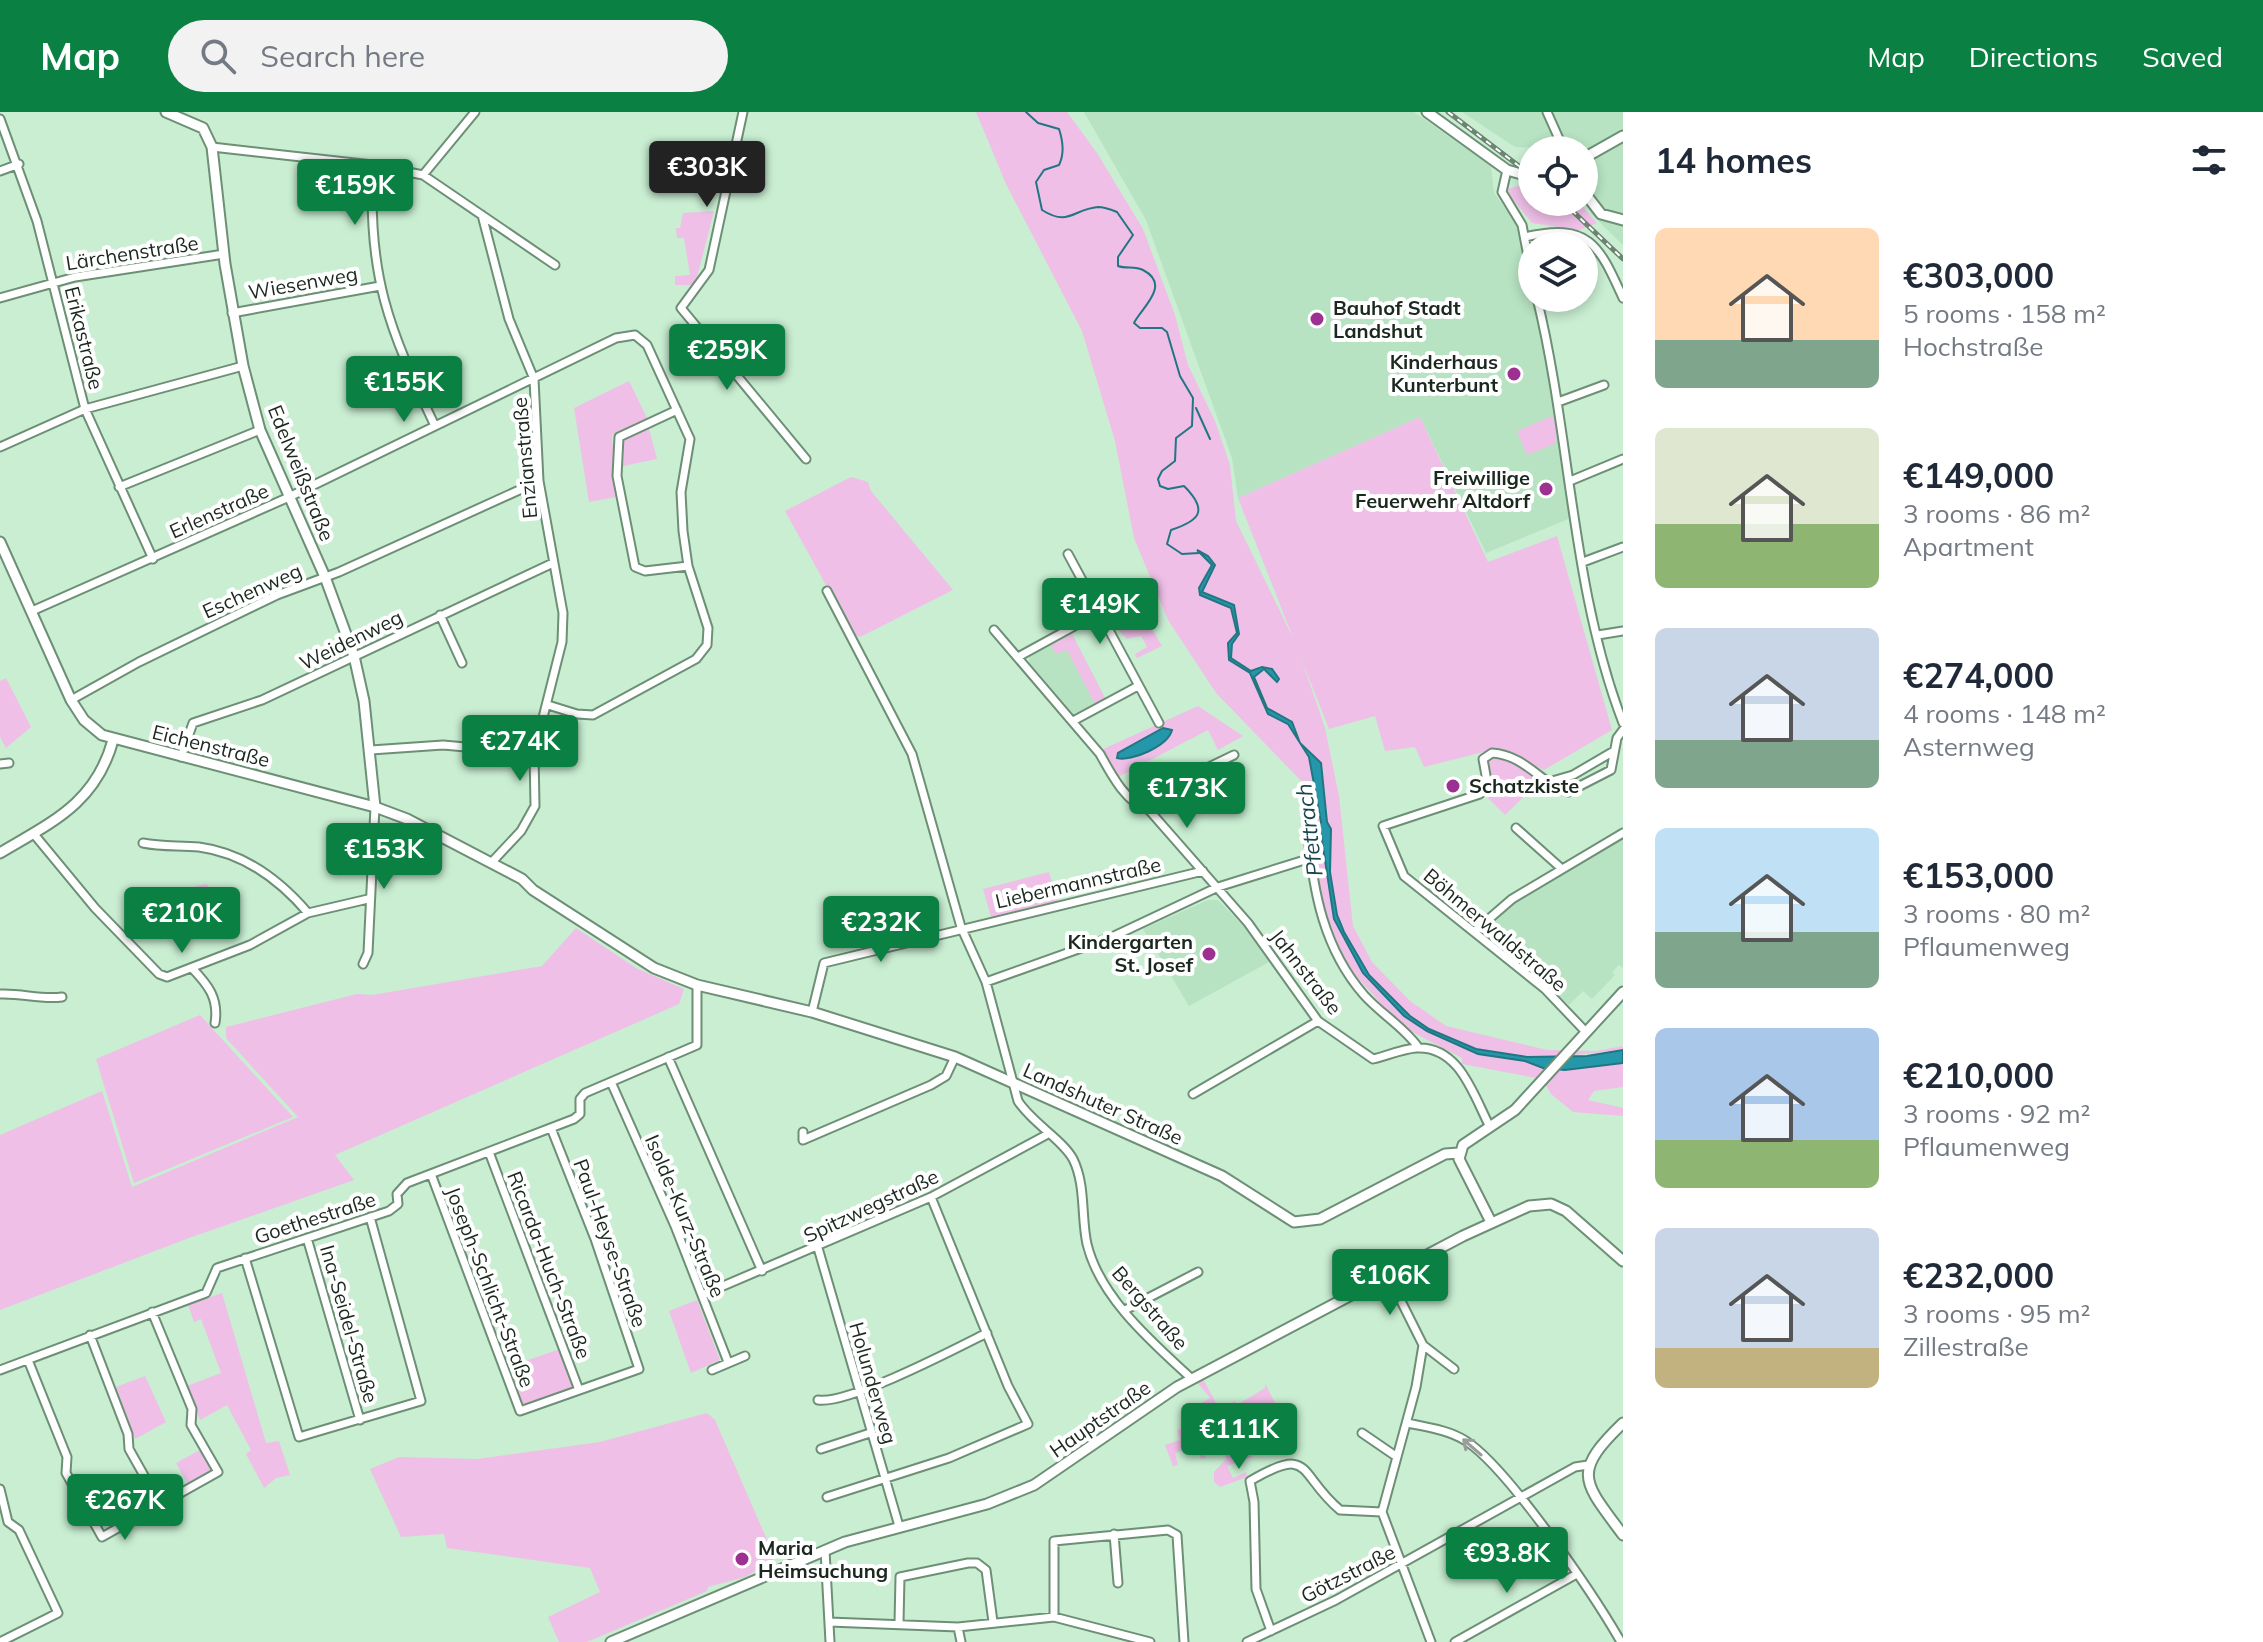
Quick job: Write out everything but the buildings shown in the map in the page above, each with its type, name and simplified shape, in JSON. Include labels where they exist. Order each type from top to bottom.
[{"type":"street","points":[[166,112],[203,128],[212,147],[373,165],[423,175],[555,265]]},
{"type":"street","points":[[423,175],[475,112]]},
{"type":"street","points":[[743,112],[709,270],[681,308],[806,459]]},
{"type":"street","points":[[1427,112],[1507,170],[1518,173]]},
{"type":"street","points":[[1547,112],[1558,136]]},
{"type":"street","name":"Erikastraße","points":[[0,119],[19,164],[85,409],[153,559]]},
{"type":"street","points":[[1598,150],[1623,136]]},
{"type":"street","name":"Edelweißstraße","points":[[212,147],[232,313],[243,366],[260,430],[325,577],[354,656],[371,750],[375,807]]},
{"type":"street","points":[[0,171],[19,164]]},
{"type":"street","points":[[373,165],[370,220],[380,286],[399,351],[435,426]]},
{"type":"street","points":[[1507,170],[1502,192],[1517,213],[1523,232]]},
{"type":"street","points":[[1598,210],[1601,214],[1623,220]]},
{"type":"street","name":"Enzianstraße","points":[[482,215],[509,319],[534,379],[539,481],[563,613],[562,642],[534,753],[535,806],[531,818],[491,863]]},
{"type":"street","points":[[1598,249],[1623,298]]},
{"type":"street","name":"Lärchenstraße","points":[[0,298],[53,282],[224,254]]},
{"type":"street","name":"Wiesenweg","points":[[232,313],[380,286]]},
{"type":"street","points":[[1540,312],[1558,402],[1583,562],[1598,635],[1623,723]]},
{"type":"street","name":"Erlenstraße","points":[[32,611],[289,497],[616,338],[635,335],[647,345],[677,410]]},
{"type":"street","points":[[0,447],[85,409],[243,366]]},
{"type":"street","points":[[1558,402],[1604,385]]},
{"type":"street","points":[[548,705],[577,714],[593,715],[702,654],[707,645],[708,628],[688,566],[681,492],[690,439],[677,410],[619,437],[617,476],[635,567],[645,571],[688,566]]},
{"type":"street","points":[[119,487],[260,430]]},
{"type":"street","points":[[1570,481],[1623,459]]},
{"type":"street","name":"Eschenweg","points":[[71,700],[170,646],[277,595],[325,577],[539,481]]},
{"type":"street","name":"Eichenstraße","points":[[0,542],[71,700],[92,728],[113,740],[375,807],[436,831],[513,877],[522,879],[533,890],[654,968],[713,989]]},
{"type":"street","points":[[1583,562],[1623,547]]},
{"type":"street","points":[[1068,554],[1159,723]]},
{"type":"street","name":"Weidenweg","points":[[181,757],[193,723],[262,700],[553,563]]},
{"type":"street","name":"Bergstraße","points":[[827,591],[912,754],[961,927],[986,982],[1023,1108],[1073,1159],[1087,1245],[1100,1278],[1125,1310],[1192,1379]]},
{"type":"street","points":[[1018,657],[1100,612]]},
{"type":"street","points":[[440,615],[462,663]]},
{"type":"street","name":"Jahnstraße","points":[[994,630],[1100,754],[1112,777],[1139,807],[1149,810],[1218,887],[1318,1021],[1373,1059],[1418,1047]]},
{"type":"street","points":[[1598,635],[1623,631]]},
{"type":"street","points":[[1073,721],[1138,686]]},
{"type":"street","name":"Böhmerwaldstraße","points":[[1585,1031],[1545,989],[1404,876],[1383,826],[1480,794],[1487,781],[1482,765],[1487,754],[1505,755],[1568,792],[1611,770],[1614,751],[1623,730]]},
{"type":"street","points":[[0,853],[87,794],[103,772],[113,740]]},
{"type":"street","points":[[371,750],[443,745],[534,753]]},
{"type":"street","points":[[1551,781],[1573,775],[1614,751]]},
{"type":"street","points":[[1149,810],[1149,801],[1157,792],[1234,755]]},
{"type":"street","points":[[363,964],[368,953],[368,899],[375,807]]},
{"type":"street","points":[[1516,828],[1562,869]]},
{"type":"street","points":[[33,833],[95,908],[159,974],[170,976],[250,945],[308,913],[368,899]]},
{"type":"street","points":[[1308,833],[1323,927],[1344,968],[1365,996],[1418,1047],[1459,1066],[1490,1127]]},
{"type":"street","points":[[1475,931],[1512,899],[1623,833]]},
{"type":"street","points":[[143,843],[198,847],[243,860],[284,888],[308,913]]},
{"type":"street","points":[[986,982],[1112,937],[1218,887],[1311,858]]},
{"type":"street","name":"Liebermannstraße","points":[[812,1012],[824,963],[961,927],[1203,871]]},
{"type":"street","points":[[192,968],[210,987],[218,1008],[215,1023]]},
{"type":"street","name":"Goethestraße","points":[[0,1370],[207,1292],[215,1269],[395,1208],[403,1186],[578,1117],[582,1095],[698,1042],[697,985]]},
{"type":"street","name":"Landshuter Straße","points":[[713,989],[812,1012],[955,1057],[1222,1176],[1294,1222],[1320,1219],[1445,1154],[1459,1153]]},
{"type":"street","points":[[1491,1222],[1459,1153],[1463,1145],[1515,1110],[1623,992]]},
{"type":"street","points":[[0,994],[22,993],[48,999],[62,997]]},
{"type":"street","points":[[1193,1094],[1318,1021]]},
{"type":"street","points":[[668,1057],[762,1271]]},
{"type":"street","points":[[803,1132],[803,1140],[931,1085],[946,1076],[955,1057]]},
{"type":"street","name":"Isolde-Kurz-Straße","points":[[611,1082],[728,1362]]},
{"type":"street","name":"Paul-Heyse-Straße","points":[[551,1128],[595,1239],[639,1369],[579,1390]]},
{"type":"street","name":"Spitzwegstraße","points":[[702,1295],[818,1248],[931,1197],[1048,1134]]},
{"type":"street","name":"Ricarda-Huch-Straße","points":[[489,1152],[579,1390]]},
{"type":"street","name":"Joseph-Schlicht-Straße","points":[[431,1174],[520,1411],[579,1390]]},
{"type":"street","points":[[827,1497],[949,1458],[1028,1424],[931,1197]]},
{"type":"street","name":"Hauptstraße","points":[[611,1642],[825,1550],[899,1526],[987,1504],[1034,1485],[1192,1379],[1491,1222],[1529,1206],[1551,1204],[1566,1211],[1623,1261]]},
{"type":"street","points":[[245,1258],[299,1437],[421,1401],[370,1217]]},
{"type":"street","name":"Ina-Seidel-Straße","points":[[307,1238],[360,1420]]},
{"type":"street","name":"Holunderweg","points":[[818,1248],[899,1526]]},
{"type":"street","points":[[1125,1310],[1198,1272]]},
{"type":"street","points":[[1389,1277],[1423,1345],[1454,1369]]},
{"type":"street","points":[[28,1360],[67,1457],[66,1473],[102,1537],[218,1472],[191,1425],[192,1409],[152,1312]]},
{"type":"street","points":[[818,1400],[826,1401],[858,1390],[987,1333]]},
{"type":"street","points":[[90,1335],[128,1434],[129,1449],[160,1504]]},
{"type":"street","points":[[1423,1345],[1407,1423],[1382,1512],[1431,1642]]},
{"type":"street","points":[[712,1370],[745,1356]]},
{"type":"street","points":[[1407,1423],[1450,1433],[1468,1442],[1521,1499],[1619,1639],[1607,1642]]},
{"type":"street","points":[[1623,1423],[1598,1447],[1588,1465],[1589,1485],[1623,1535]]},
{"type":"street","points":[[821,1449],[870,1433]]},
{"type":"street","points":[[1362,1433],[1397,1457]]},
{"type":"street","points":[[1271,1631],[1256,1589],[1254,1502],[1250,1481],[1279,1464],[1291,1462],[1302,1467],[1340,1510],[1382,1512]]},
{"type":"street","name":"Götzstraße","points":[[1247,1642],[1403,1564],[1575,1467],[1588,1465]]},
{"type":"street","points":[[0,1489],[8,1522],[19,1530],[58,1613],[0,1641]]},
{"type":"street","points":[[1054,1617],[1054,1541],[1168,1530],[1177,1535],[1184,1642]]},
{"type":"street","points":[[1114,1534],[1118,1583]]},
{"type":"street","points":[[825,1550],[830,1642]]},
{"type":"street","points":[[899,1623],[900,1577],[968,1563],[977,1563],[986,1570],[993,1622]]},
{"type":"street","points":[[1455,1642],[1575,1575]]},
{"type":"street","points":[[829,1622],[958,1627],[1054,1617],[1150,1642]]},
{"type":"street","points":[[958,1627],[961,1642]]},
{"type":"shaded area","points":[[976,112],[1067,112],[1097,153],[1143,229],[1175,315],[1188,365],[1215,421],[1230,465],[1236,521],[1297,646],[1325,728],[1339,796],[1353,926],[1372,962],[1410,1001],[1446,1026],[1547,1050],[1596,1051],[1623,1046],[1623,1050],[1575,1055],[1575,1068],[1623,1063],[1623,1087],[1594,1091],[1588,1100],[1623,1108],[1623,1116],[1573,1112],[1551,1094],[1542,1079],[1462,1064],[1462,1058],[1401,1026],[1349,968],[1329,930],[1318,888],[1306,786],[1216,693],[1168,620],[1134,538],[1115,441],[1082,331],[1006,184]]},
{"type":"shaded area","points":[[1084,112],[1414,112],[1491,166],[1494,193],[1519,226],[1518,312],[1538,312],[1547,350],[1571,518],[1486,553],[1420,417],[1238,498],[1232,458],[1146,220]]},
{"type":"shaded area","points":[[1462,112],[1623,112],[1623,245],[1593,216],[1598,216],[1598,136],[1518,136],[1518,147]]},
{"type":"shaded area","points":[[1518,186],[1518,206],[1509,195],[1508,189]]},
{"type":"shaded area","points":[[714,211],[695,285],[675,285],[675,276],[690,275],[684,238],[677,238],[676,228],[680,228],[683,213]]},
{"type":"shaded area","points":[[1526,216],[1591,216],[1597,223],[1579,230],[1532,223]]},
{"type":"shaded area","points":[[629,381],[647,418],[612,435],[616,497],[589,502],[574,408]]},
{"type":"shaded area","points":[[1552,416],[1557,426],[1556,443],[1527,455],[1517,431]]},
{"type":"shaded area","points":[[1420,417],[1488,562],[1557,536],[1612,730],[1544,770],[1499,748],[1424,767],[1415,747],[1385,751],[1375,716],[1329,729],[1238,498]]},
{"type":"shaded area","points":[[649,429],[657,459],[623,466],[624,439]]},
{"type":"shaded area","points":[[851,477],[868,482],[871,491],[953,590],[860,637],[853,634],[785,511]]},
{"type":"shaded area","points":[[1131,582],[1144,615],[1162,646],[1137,658],[1135,654],[1147,647],[1141,636],[1127,639],[1106,617],[1098,601]]},
{"type":"shaded area","points":[[1072,634],[1105,698],[1072,715],[1028,664],[1030,656]]},
{"type":"shaded area","points":[[1072,634],[1105,698],[1095,704],[1067,650],[1056,654],[1051,645]]},
{"type":"shaded area","points":[[6,678],[31,727],[6,748],[0,737],[0,681]]},
{"type":"shaded area","points":[[1198,706],[1243,736],[1218,750],[1208,730],[1118,777],[1116,775],[1101,750]]},
{"type":"shaded area","points":[[1490,757],[1520,764],[1542,779],[1505,815],[1484,794],[1489,785],[1486,761]]},
{"type":"shaded area","points":[[1623,838],[1623,968],[1619,965],[1612,972],[1615,975],[1592,999],[1583,991],[1569,1005],[1489,927],[1516,902]]},
{"type":"shaded area","points":[[1049,872],[1058,901],[991,917],[983,889]]},
{"type":"shaded area","points":[[206,884],[235,912],[196,929],[182,894],[189,888]]},
{"type":"shaded area","points":[[1208,900],[1218,900],[1243,926],[1269,962],[1189,1006],[1143,929]]},
{"type":"shaded area","points":[[576,928],[636,968],[684,989],[679,1004],[335,1155],[354,1180],[189,1238],[0,1310],[0,1135],[102,1091],[132,1187],[298,1117],[226,1038],[226,1027],[357,994],[372,995],[542,966]]},
{"type":"shaded area","points":[[200,1015],[293,1117],[134,1183],[96,1059]]},
{"type":"shaded area","points":[[222,1293],[266,1443],[279,1441],[290,1475],[276,1478],[264,1488],[246,1454],[251,1450],[227,1405],[200,1420],[187,1386],[221,1373],[201,1319],[194,1322],[188,1305]]},
{"type":"shaded area","points":[[697,1300],[720,1360],[691,1373],[669,1311]]},
{"type":"shaded area","points":[[560,1349],[574,1389],[523,1406],[508,1367]]},
{"type":"shaded area","points":[[145,1376],[166,1422],[135,1439],[116,1387]]},
{"type":"shaded area","points":[[1203,1379],[1220,1410],[1235,1401],[1237,1405],[1265,1388],[1265,1383],[1282,1417],[1244,1440],[1252,1457],[1227,1466],[1233,1478],[1246,1472],[1247,1477],[1220,1487],[1214,1482],[1214,1472],[1226,1459],[1222,1443],[1216,1445],[1209,1427],[1218,1424],[1215,1415],[1207,1417],[1200,1404],[1210,1398],[1197,1382]]},
{"type":"shaded area","points":[[707,1413],[715,1420],[774,1556],[773,1561],[745,1577],[708,1587],[707,1591],[587,1642],[559,1642],[548,1617],[600,1592],[590,1568],[447,1548],[444,1534],[401,1537],[370,1469],[399,1457],[477,1459],[600,1442]]},
{"type":"shaded area","points":[[1195,1422],[1206,1458],[1201,1459],[1197,1446],[1175,1453],[1178,1465],[1173,1466],[1165,1445],[1180,1440],[1177,1430]]},
{"type":"shaded area","points":[[202,1449],[212,1471],[189,1486],[176,1463]]},
{"type":"water","points":[[1197,550],[1208,556],[1215,565],[1202,592],[1234,605],[1239,634],[1232,644],[1231,658],[1251,671],[1262,667],[1272,669],[1279,679],[1277,682],[1264,669],[1254,677],[1267,708],[1292,722],[1300,743],[1288,724],[1268,714],[1250,673],[1229,660],[1228,643],[1237,633],[1231,608],[1200,595],[1199,588],[1212,565]]},
{"type":"water","points":[[1163,728],[1172,730],[1157,747],[1131,758],[1117,758],[1118,753]]},
{"type":"water","points":[[1300,743],[1321,763],[1327,822],[1331,829],[1330,872],[1337,915],[1369,975],[1410,1016],[1429,1029],[1476,1049],[1527,1057],[1587,1056],[1623,1050],[1623,1063],[1565,1070],[1543,1068],[1525,1061],[1478,1054],[1427,1031],[1404,1016],[1363,973],[1334,919],[1321,834],[1316,834],[1321,822],[1309,757]]},
{"type":"waterway","name":"Pfettrach","points":[[1026,112],[1038,123],[1059,129],[1062,142],[1059,165],[1044,170],[1036,182],[1042,210],[1059,217],[1098,207],[1117,212],[1133,235],[1118,257],[1118,266],[1143,270],[1155,282],[1152,296],[1134,323],[1140,328],[1162,328],[1167,332],[1180,376],[1193,398],[1192,426],[1176,438],[1175,461],[1162,471],[1158,479],[1160,486],[1168,489],[1184,486],[1198,509],[1194,519],[1171,530],[1167,544],[1182,554],[1199,553]]},
{"type":"waterway","name":"Pfettrach","points":[[1196,408],[1210,439]]},
{"type":"railway","points":[[1448,112],[1518,165]]},
{"type":"railway","points":[[1578,216],[1623,259]]},
{"type":"place","name":"Bauhof Stadt Landshut","points":[[1317,319]]},
{"type":"place","name":"Kinderhaus Kunterbunt","points":[[1514,374]]},
{"type":"place","name":"Freiwillige Feuerwehr Altdorf","points":[[1546,489]]},
{"type":"place","name":"Schatzkiste","points":[[1453,786]]},
{"type":"place","name":"Kindergarten St. Josef","points":[[1209,954]]},
{"type":"place","name":"Maria Heimsuchung","points":[[742,1559]]}]
